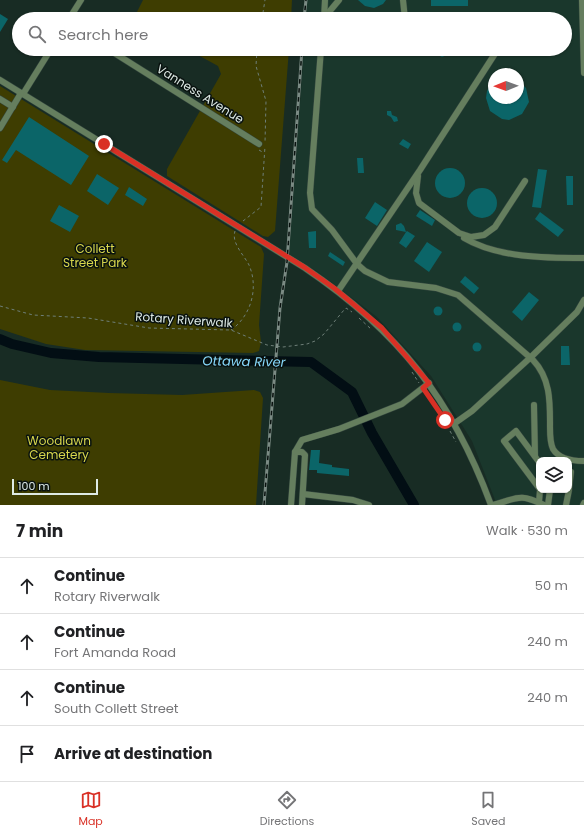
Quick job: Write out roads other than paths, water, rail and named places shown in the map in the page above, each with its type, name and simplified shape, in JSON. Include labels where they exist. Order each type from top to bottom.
[{"type":"street","points":[[73,12],[81,0]]},
{"type":"street","points":[[324,12],[325,0]]},
{"type":"street","points":[[329,12],[339,0]]},
{"type":"street","points":[[403,0],[404,12]]},
{"type":"street","points":[[582,0],[584,73]]},
{"type":"street","points":[[0,128],[46,56]]},
{"type":"street","name":"Vanness Avenue","points":[[119,56],[259,144]]},
{"type":"street","points":[[320,56],[310,203],[312,209],[332,230],[357,264],[365,271],[388,282],[436,288],[458,296],[531,357],[539,366],[547,381],[553,449],[562,456],[584,461]]},
{"type":"street","points":[[338,291],[420,170],[493,56]]},
{"type":"street","points":[[0,80],[237,226],[338,291],[382,328],[429,383],[455,423],[477,466],[492,505],[521,497],[527,497],[541,504]]},
{"type":"street","points":[[0,99],[13,107]]},
{"type":"street","points":[[420,170],[416,189],[418,200],[458,233],[472,242],[499,250],[542,257],[584,258]]},
{"type":"street","points":[[458,233],[475,237],[489,232],[500,221],[525,181]]},
{"type":"street","points":[[455,423],[472,411],[531,357],[576,312],[584,300]]},
{"type":"street","points":[[291,505],[295,452],[297,445],[304,438],[339,429],[402,404],[429,383]]},
{"type":"street","points":[[534,405],[535,456]]},
{"type":"street","points":[[535,456],[516,431],[504,441],[536,485]]},
{"type":"street","points":[[295,452],[302,452],[305,455],[302,505]]},
{"type":"street","points":[[540,493],[541,504]]},
{"type":"street","points":[[548,505],[550,493]]},
{"type":"street","points":[[566,505],[568,493]]},
{"type":"street","points":[[303,494],[353,500],[369,505]]},
{"type":"waterway","name":"Ottawa River","points":[[0,339],[12,344],[51,353],[99,357],[311,362],[352,392],[372,433],[414,505]]},
{"type":"railway","points":[[305,12],[306,0]]},
{"type":"railway","points":[[264,505],[280,308],[287,262],[302,56]]},
{"type":"park label","name":"Collett Street Park","points":[[95,256]]},
{"type":"park label","name":"Woodlawn Cemetery","points":[[59,448]]}]
